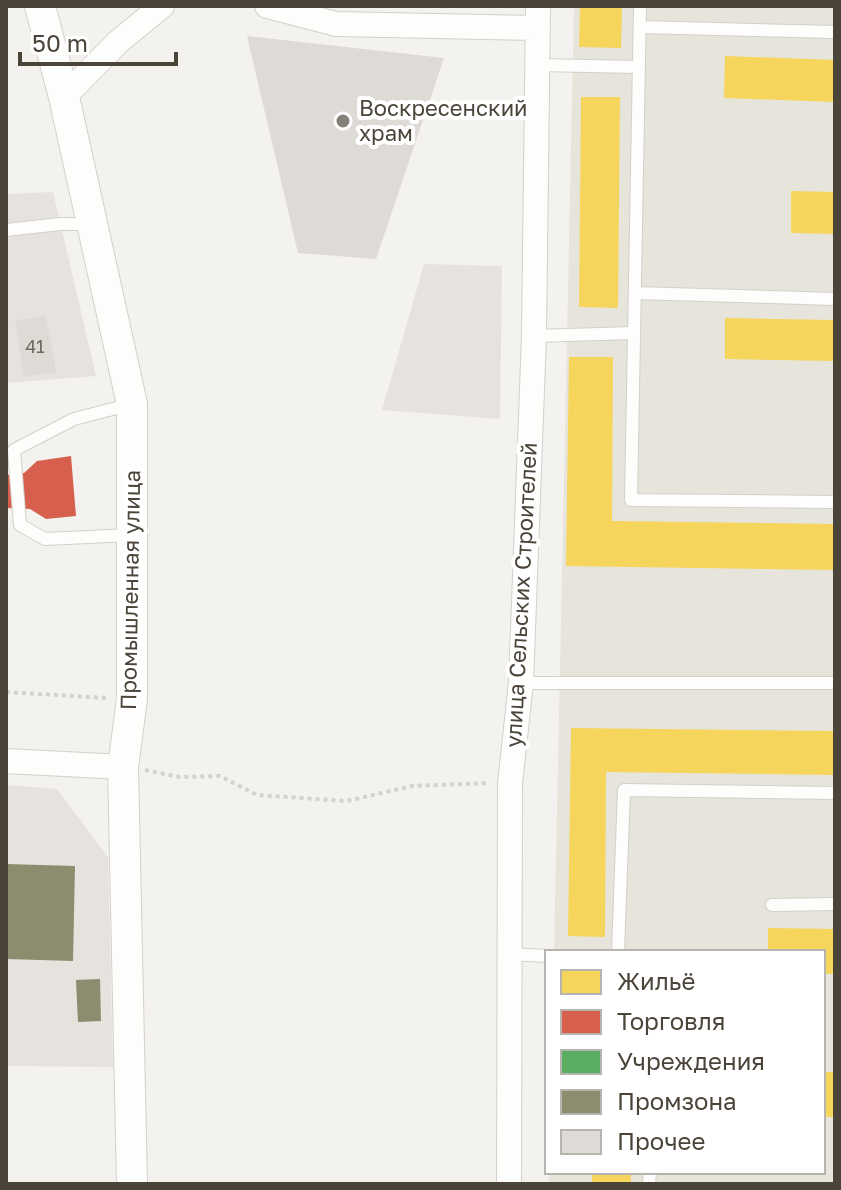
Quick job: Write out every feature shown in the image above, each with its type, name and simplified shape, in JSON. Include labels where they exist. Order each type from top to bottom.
[{"type":"street","name":"Промышленная улица","points":[[40,6],[64,97],[132,404],[132,699],[123,767],[132,1184]]},
{"type":"street","points":[[64,97],[118,42],[162,6]]},
{"type":"street","points":[[267,6],[336,24],[538,17]]},
{"type":"street","name":"улица Сельских Строителей","points":[[509,1184],[510,783],[521,683],[534,336],[538,17]]},
{"type":"street","points":[[6,761],[123,767]]},
{"type":"lane","points":[[640,6],[631,500],[835,502]]},
{"type":"lane","points":[[640,27],[835,32]]},
{"type":"lane","points":[[538,65],[639,67]]},
{"type":"lane","points":[[6,230],[92,224]]},
{"type":"lane","points":[[635,293],[835,299]]},
{"type":"lane","points":[[534,336],[634,333]]},
{"type":"lane","points":[[132,404],[74,419],[14,450],[20,525],[45,539],[132,535]]},
{"type":"lane","points":[[521,683],[835,683]]},
{"type":"lane","points":[[618,950],[624,790],[835,793]]},
{"type":"lane","points":[[772,905],[835,904]]},
{"type":"lane","points":[[508,954],[545,956]]},
{"type":"path","points":[[6,692],[132,699]]},
{"type":"path","points":[[123,767],[180,777],[220,776],[257,795],[347,801],[412,786],[510,783]]},
{"type":"shaded area","points":[[574,6],[835,6],[835,1184],[549,1184],[549,1174],[825,1174],[825,950],[554,950]]},
{"type":"shaded area","points":[[53,192],[96,376],[6,383],[6,194]]},
{"type":"shaded area","points":[[424,264],[502,266],[500,419],[382,410]]},
{"type":"shaded area","points":[[6,785],[57,789],[108,857],[113,1067],[6,1066]]},
{"type":"building: Жильё","points":[[580,6],[622,6],[621,48],[579,47]]},
{"type":"building: Жильё","points":[[725,56],[835,60],[835,102],[724,98]]},
{"type":"building: Жильё","points":[[581,97],[620,97],[618,308],[579,307]]},
{"type":"building: Жильё","points":[[791,191],[835,192],[835,234],[791,233]]},
{"type":"building: Жильё","points":[[725,318],[835,320],[835,361],[725,359]]},
{"type":"building: Жильё","points":[[569,357],[613,357],[612,521],[835,524],[835,570],[566,566]]},
{"type":"building: Жильё","points":[[571,728],[835,731],[835,775],[606,772],[605,937],[568,936]]},
{"type":"building: Жильё","points":[[768,928],[835,929],[835,974],[825,974],[825,950],[768,950]]},
{"type":"building: Жильё","points":[[825,1072],[835,1072],[835,1117],[825,1117]]},
{"type":"building: Жильё","points":[[592,1174],[631,1174],[631,1184],[592,1184]]},
{"type":"building: Торговля","points":[[71,456],[76,516],[46,519],[30,509],[6,508],[6,475],[24,473],[37,461]]},
{"type":"building: Учреждения","name":"Воскресенский храм","points":[[338,85],[342,97],[355,92],[372,133],[364,136],[363,148],[354,154],[343,151],[339,146],[332,149],[315,108],[323,105],[318,93]]},
{"type":"building: Промзона","points":[[6,864],[75,866],[73,961],[6,959]]},
{"type":"building: Промзона","points":[[100,979],[101,1021],[78,1022],[76,980]]},
{"type":"building: Прочее","points":[[247,36],[444,58],[376,259],[298,253]]},
{"type":"building: Прочее","points":[[46,316],[56,372],[24,377],[15,321]]},
{"type":"place","name":"Воскресенский храм","points":[[343,121]]}]
